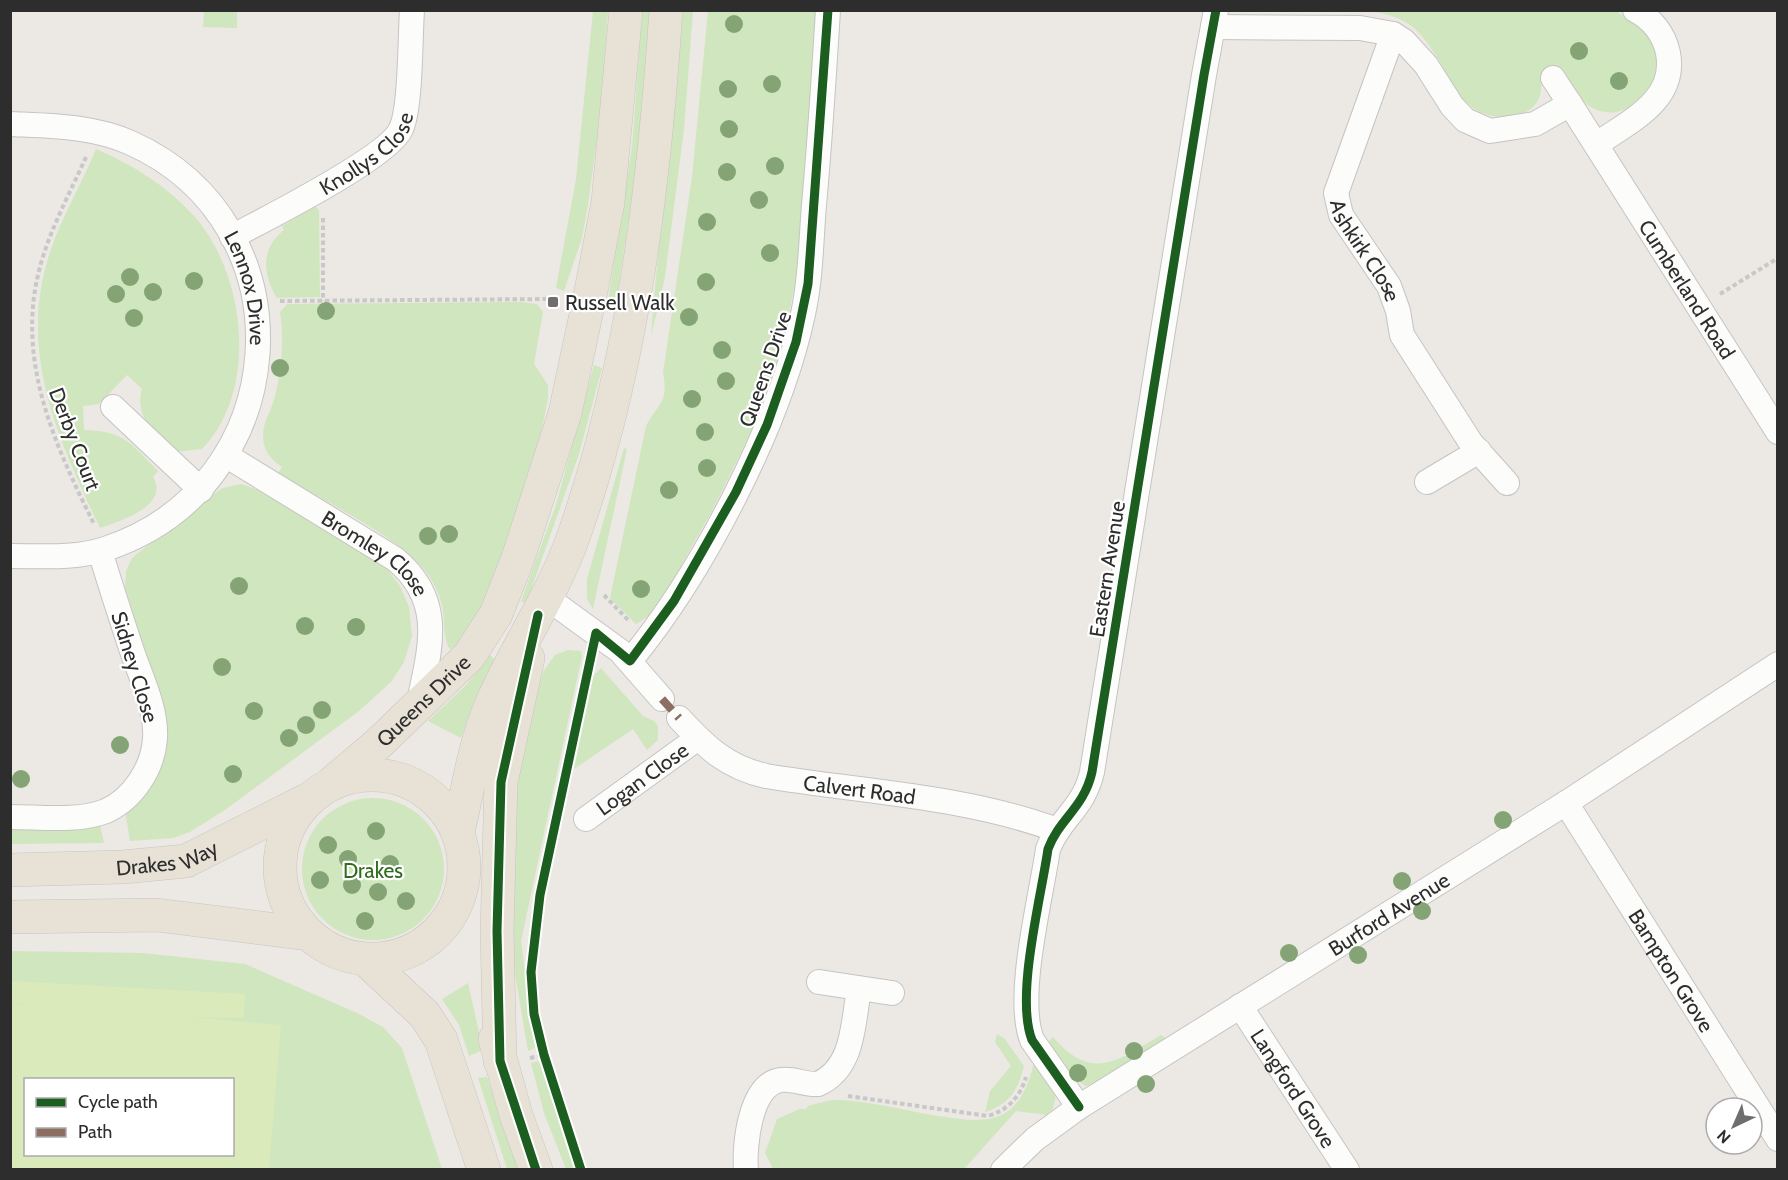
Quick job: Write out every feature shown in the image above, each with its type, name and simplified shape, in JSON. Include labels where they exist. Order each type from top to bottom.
[{"type":"main road","name":"Queens Drive","points":[[321,791],[418,706],[469,656],[496,614],[518,558],[565,414],[608,202],[626,10]]},
{"type":"main road","points":[[458,832],[484,722],[506,671],[542,607],[574,536],[597,464],[627,341],[641,251],[666,10]]},
{"type":"main road","points":[[500,1061],[497,931],[501,782],[542,607]]},
{"type":"main road","name":"Drakes Way","points":[[10,870],[123,867],[186,861],[321,791],[369,774],[405,781],[437,801],[458,832],[464,870],[463,884],[453,912],[434,935],[410,952],[396,957],[366,960],[335,952],[308,934],[294,916],[284,896],[279,866],[284,836],[299,810],[321,791]]},
{"type":"main road","points":[[464,870],[486,997],[500,1061],[536,1170]]},
{"type":"main road","name":"Drakes Way","points":[[10,917],[157,915],[308,934]]},
{"type":"main road","points":[[366,960],[425,1015],[441,1040],[484,1170]]},
{"type":"street","name":"Knollys Close","points":[[232,237],[375,156],[400,132],[406,109],[412,10]]},
{"type":"street","name":"Queens Drive","points":[[630,661],[674,601],[740,483],[767,425],[796,342],[808,284],[828,10]]},
{"type":"street","points":[[1597,144],[1655,101],[1665,87],[1671,69],[1666,46],[1657,27],[1635,10]]},
{"type":"street","points":[[1215,19],[1360,28],[1394,34],[1411,47],[1426,65],[1461,116],[1476,126],[1491,131],[1535,124],[1570,104]]},
{"type":"street","name":"Eastern Avenue","points":[[1079,1107],[1039,1051],[1027,1028],[1025,998],[1048,849],[1057,830],[1083,799],[1092,772],[1215,19]]},
{"type":"street","name":"Ashkirk Close","points":[[1394,34],[1336,194],[1336,202],[1347,225],[1389,286],[1398,311],[1402,334],[1461,428],[1507,483]]},
{"type":"street","name":"Cumberland Road","points":[[1553,78],[1778,432]]},
{"type":"street","name":"Lennox Drive","points":[[10,124],[70,127],[97,132],[139,147],[168,165],[208,200],[232,237],[248,273],[255,301],[258,336],[256,375],[249,405],[227,456],[201,490],[170,517],[127,541],[102,550],[77,556],[10,556]]},
{"type":"street","points":[[113,407],[201,490]]},
{"type":"street","points":[[1427,482],[1479,451]]},
{"type":"street","name":"Bromley Close","points":[[227,456],[394,558],[412,576],[423,594],[432,632],[418,706]]},
{"type":"street","name":"Sidney Close","points":[[10,817],[83,816],[112,807],[132,791],[142,777],[152,754],[155,736],[150,704],[102,550]]},
{"type":"street","points":[[542,607],[630,661],[662,699]]},
{"type":"street","name":"Burford Avenue","points":[[1003,1170],[1035,1139],[1079,1107],[1566,803],[1778,664]]},
{"type":"street","name":"Calvert Road","points":[[679,718],[698,738],[726,761],[755,774],[963,806],[1019,818],[1057,830]]},
{"type":"street","name":"Logan Close","points":[[586,819],[698,738]]},
{"type":"street","name":"Bampton Grove","points":[[1566,803],[1778,1139]]},
{"type":"street","points":[[819,982],[892,993]]},
{"type":"street","points":[[746,1170],[745,1147],[755,1106],[765,1087],[780,1080],[808,1085],[825,1081],[839,1069],[845,1058],[859,989]]},
{"type":"street","name":"Langford Grove","points":[[1240,1006],[1347,1170]]},
{"type":"path","points":[[322,186],[323,302]]},
{"type":"path","points":[[1699,308],[1778,258]]},
{"type":"path","points":[[255,301],[549,299]]},
{"type":"path","points":[[604,595],[647,640]]},
{"type":"path","points":[[825,1081],[846,1095],[988,1116],[1002,1111],[1015,1100],[1023,1086],[1028,1062],[1039,1051]]},
{"type":"green space","points":[[204,11],[237,11],[237,28],[203,27]]},
{"type":"green space","points":[[593,11],[608,11],[601,110],[582,238],[564,291],[556,288],[576,179]]},
{"type":"green space","points":[[642,11],[651,11],[634,186],[616,302],[608,300],[632,147]]},
{"type":"green space","points":[[683,11],[693,11],[684,129],[665,277],[651,336],[658,254]]},
{"type":"green space","points":[[708,11],[818,11],[799,264],[782,347],[755,424],[715,505],[667,591],[652,614],[636,624],[610,598],[646,426],[665,391],[663,373],[692,177]]},
{"type":"green space","points":[[1362,11],[1616,11],[1647,30],[1656,46],[1658,62],[1654,78],[1646,93],[1635,104],[1621,111],[1605,112],[1589,106],[1562,68],[1541,82],[1536,104],[1528,111],[1507,117],[1495,116],[1473,108],[1463,100],[1441,69],[1443,67],[1430,47],[1415,29],[1402,20],[1388,15]]},
{"type":"green space","points":[[96,149],[149,177],[194,216],[212,240],[225,269],[234,300],[239,332],[238,365],[232,396],[220,425],[202,449],[174,452],[160,439],[148,425],[141,409],[142,389],[127,375],[99,404],[83,406],[84,430],[118,436],[134,446],[158,471],[153,477],[156,487],[155,496],[149,504],[130,516],[100,528],[57,427],[40,358],[38,323],[41,286],[51,249]]},
{"type":"green space","points":[[315,206],[319,210],[320,297],[277,298],[267,270],[266,261],[271,245],[284,230],[282,226]]},
{"type":"green space","points":[[520,302],[537,304],[543,312],[534,364],[548,385],[548,398],[537,455],[486,599],[458,645],[450,649],[446,640],[443,610],[438,593],[429,576],[417,562],[381,534],[278,473],[282,467],[271,458],[266,450],[263,431],[275,396],[281,364],[280,312],[287,304]]},
{"type":"green space","points":[[594,365],[602,368],[579,454],[526,604],[521,601],[556,505]]},
{"type":"green space","points":[[624,448],[627,449],[593,609],[587,599],[587,579]]},
{"type":"green space","points":[[241,484],[259,490],[384,565],[400,586],[409,607],[412,636],[404,662],[391,682],[359,711],[225,810],[190,832],[173,838],[130,841],[125,810],[163,711],[125,587],[126,571],[132,558],[204,500],[223,488]]},
{"type":"green space","points":[[568,650],[581,651],[582,656],[521,941],[535,1048],[528,1051],[509,938],[516,751],[543,672],[555,655]]},
{"type":"green space","points":[[490,655],[494,659],[474,701],[461,738],[428,721],[466,685]]},
{"type":"green space","points":[[601,668],[643,716],[654,721],[658,726],[658,740],[647,750],[633,729],[574,769],[593,676]]},
{"type":"green space","name":"Drakes","points":[[373,798],[400,803],[423,819],[439,842],[444,869],[439,896],[423,919],[400,935],[373,940],[346,935],[323,919],[307,896],[302,869],[307,842],[323,819],[346,803]]},
{"type":"green space","points":[[100,825],[104,843],[11,844],[11,830],[84,828]]},
{"type":"green space","points":[[10,951],[143,953],[245,964],[359,1014],[383,1027],[402,1048],[442,1169],[11,1169]]},
{"type":"green space","points":[[11,981],[245,994],[244,1018],[190,1017],[281,1025],[269,1169],[11,1169],[11,1004],[30,1005],[11,1003]]},
{"type":"green space","points":[[468,983],[483,1050],[469,1056],[459,1025],[442,999]]},
{"type":"green space","points":[[997,1034],[1004,1038],[1024,1066],[1012,1095],[1001,1105],[985,1112],[990,1091],[1011,1066],[995,1042]]},
{"type":"green space","points":[[1161,1035],[1166,1039],[1103,1081],[1086,1086],[1069,1076],[1046,1044],[1053,1037],[1080,1060],[1106,1063],[1119,1059]]},
{"type":"green space","points":[[539,1061],[576,1169],[566,1169],[544,1113],[531,1063]]},
{"type":"green space","points":[[1034,1063],[1056,1095],[1053,1109],[1047,1115],[1016,1111],[964,1169],[773,1169],[765,1153],[777,1119],[800,1109],[806,1109],[808,1106],[832,1100],[863,1102],[957,1119],[989,1119],[1001,1115],[1012,1109],[1020,1098],[1028,1083]]},
{"type":"green space","points":[[487,1077],[518,1169],[507,1169],[478,1078]]},
{"type":"marked path","points":[[662,699],[679,718]]},
{"type":"cycle path","points":[[581,1170],[544,1055],[534,1014],[531,972],[540,895],[596,633],[630,661],[674,601],[736,492],[767,425],[796,342],[808,284],[828,10]]},
{"type":"cycle path","points":[[1079,1107],[1032,1040],[1026,999],[1031,947],[1048,849],[1058,829],[1083,795],[1092,772],[1216,10]]},
{"type":"cycle path","points":[[536,1170],[500,1061],[497,931],[501,782],[538,615]]},
{"type":"place","name":"Russell Walk","points":[[553,302]]}]
